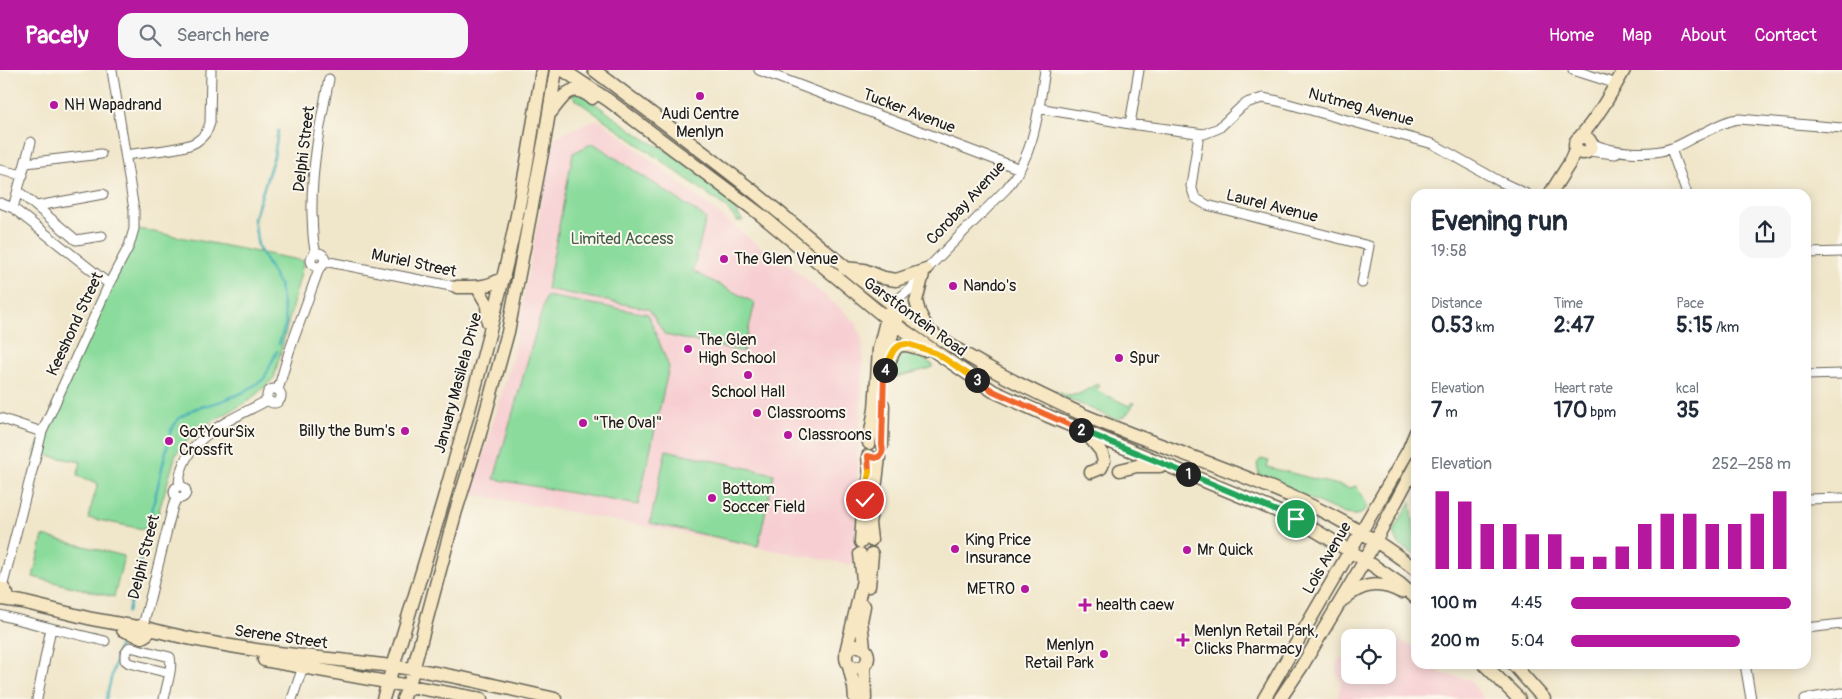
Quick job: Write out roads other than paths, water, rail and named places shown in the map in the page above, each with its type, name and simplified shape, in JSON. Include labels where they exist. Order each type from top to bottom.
[{"type":"main road","name":"January Masilela Drive","points":[[383,699],[504,277],[530,144],[542,70]]},
{"type":"main road","name":"January Masilela Drive","points":[[403,699],[409,685],[455,514],[507,338],[556,70]]},
{"type":"main road","name":"Garstfontein Road","points":[[563,70],[608,100],[761,215],[890,321],[993,391],[1048,416],[1296,519],[1365,560],[1400,584],[1411,594]]},
{"type":"main road","name":"Garstfontein Road","points":[[594,70],[735,177],[844,268],[928,331],[972,358],[1051,400],[1136,436],[1308,503],[1361,532],[1411,566]]},
{"type":"main road","points":[[1561,189],[1624,70]]},
{"type":"main road","points":[[549,115],[563,96],[572,91],[583,92],[598,101],[608,100]]},
{"type":"main road","points":[[1553,189],[1572,159],[1585,146]]},
{"type":"main road","points":[[498,296],[506,294],[510,290],[525,244]]},
{"type":"main road","points":[[844,268],[864,270],[884,278],[896,280],[925,272]]},
{"type":"main road","points":[[925,272],[916,302],[928,331]]},
{"type":"main road","points":[[457,287],[486,286],[504,277]]},
{"type":"main road","points":[[480,292],[487,304],[490,331]]},
{"type":"main road","name":"Corobay Avenue","points":[[855,699],[849,666],[846,662],[846,652],[863,580],[869,518],[875,492],[875,409],[879,350],[896,307]]},
{"type":"main road","name":"Corobay Avenue","points":[[874,450],[890,321]]},
{"type":"main road","points":[[884,373],[892,352],[899,345],[908,344],[936,353]]},
{"type":"main road","points":[[1084,431],[1101,451],[1104,461],[1101,468],[1090,472]]},
{"type":"main road","name":"Lois Avenue","points":[[1264,699],[1411,444]]},
{"type":"main road","points":[[1120,470],[1137,466],[1168,466]]},
{"type":"main road","name":"Lois Avenue","points":[[1280,699],[1302,666],[1365,560],[1411,473]]},
{"type":"main road","name":"Corobay Avenue","points":[[865,699],[864,666],[868,657],[864,648],[861,620],[869,583],[866,548]]},
{"type":"main road","points":[[1338,605],[1358,588],[1373,584],[1389,586],[1411,597]]},
{"type":"main road","name":"Serene Street","points":[[2,593],[22,602],[142,631],[304,662],[388,682],[478,699]]},
{"type":"main road","points":[[846,652],[854,646],[864,648]]},
{"type":"main road","name":"Serene Street","points":[[304,662],[393,666],[555,699]]},
{"type":"main road","points":[[849,666],[854,668],[864,666]]},
{"type":"main road","points":[[1489,669],[1519,699]]},
{"type":"main road","points":[[1497,669],[1507,685]]},
{"type":"main road","points":[[1517,669],[1544,699]]},
{"type":"street","name":"Keeshond Street","points":[[2,593],[42,432],[129,246],[134,228],[134,210],[112,70]]},
{"type":"street","points":[[126,155],[191,144],[203,137],[210,123],[211,70]]},
{"type":"street","name":"Tucker Avenue","points":[[760,70],[1020,169]]},
{"type":"street","name":"Corobay Avenue","points":[[896,307],[925,272],[1007,188],[1020,169],[1032,143],[1045,70]]},
{"type":"street","points":[[1130,124],[1139,70]]},
{"type":"street","points":[[1573,70],[1616,84]]},
{"type":"street","name":"Delphi Street","points":[[142,631],[172,506],[177,497],[182,497],[186,492],[183,487],[179,486],[186,458],[198,441],[209,432],[268,400],[267,394],[270,390],[278,390],[322,255],[316,253],[313,236],[313,175],[318,133],[330,79]]},
{"type":"street","name":"Nutmeg Avenue","points":[[1038,108],[1198,134],[1215,131],[1249,102],[1263,98],[1433,144],[1517,189]]},
{"type":"street","points":[[1585,146],[1630,152],[1660,151],[1671,148],[1732,120],[1745,119],[1842,128]]},
{"type":"street","name":"Laurel Avenue","points":[[1198,134],[1191,186],[1195,198],[1208,205],[1369,246],[1362,283]]},
{"type":"street","points":[[13,208],[31,142]]},
{"type":"street","points":[[1671,148],[1685,189]]},
{"type":"street","points":[[26,163],[101,154]]},
{"type":"street","points":[[0,170],[23,175]]},
{"type":"street","name":"Nutmeg Avenue","points":[[1500,181],[1510,189]]},
{"type":"street","points":[[18,191],[76,240],[102,236]]},
{"type":"street","points":[[37,206],[103,194]]},
{"type":"street","points":[[0,203],[13,208],[110,284]]},
{"type":"street","points":[[1811,253],[1842,252]]},
{"type":"street","name":"Muriel Street","points":[[319,264],[457,287],[498,296]]},
{"type":"street","points":[[1811,376],[1842,374]]},
{"type":"street","points":[[0,418],[42,432]]},
{"type":"street","points":[[1811,499],[1842,498]]},
{"type":"street","points":[[0,615],[105,640]]},
{"type":"street","points":[[1811,627],[1842,624]]},
{"type":"street","points":[[37,699],[51,628]]},
{"type":"street","points":[[164,699],[169,673],[171,660],[170,657],[130,647],[127,650],[125,660],[128,663],[169,673]]},
{"type":"street","points":[[292,699],[304,662]]},
{"type":"street","points":[[1746,669],[1751,699]]},
{"type":"street","points":[[1805,699],[1838,696]]},
{"type":"waterway","points":[[278,131],[274,156],[254,219],[258,247],[280,286],[286,323],[279,344]]},
{"type":"waterway","points":[[128,612],[171,430],[179,418],[194,409],[244,392],[264,379],[277,351]]},
{"type":"waterway","points":[[106,699],[120,643]]},
{"type":"place","name":"Audi Centre Menlyn","points":[[700,96]]},
{"type":"place","name":"NH Wapadrand","points":[[54,105]]},
{"type":"place","name":"The Glen Venue","points":[[724,259]]},
{"type":"place","name":"Nando's","points":[[953,286]]},
{"type":"place","name":"The Glen High School","points":[[688,349]]},
{"type":"place","name":"Spur","points":[[1119,358]]},
{"type":"place","name":"School Hall","points":[[748,375]]},
{"type":"place","name":"Classrooms","points":[[757,413]]},
{"type":"place","name":"\"The Oval\"","points":[[583,423]]},
{"type":"place","name":"Billy the Bum's","points":[[405,431]]},
{"type":"place","name":"Classroons","points":[[788,435]]},
{"type":"place","name":"GotYourSix Crossfit","points":[[169,441]]},
{"type":"place","name":"Bottom Soccer Field","points":[[712,498]]},
{"type":"place","name":"King Price Insurance","points":[[955,549]]},
{"type":"place","name":"Mr Quick","points":[[1187,550]]},
{"type":"place","name":"METRO","points":[[1025,589]]},
{"type":"place","name":"health caew","points":[[1085,605]]},
{"type":"place","name":"Menlyn Retail Park, Clicks Pharmacy","points":[[1183,640]]},
{"type":"place","name":"Menlyn Retail Park","points":[[1104,654]]},
{"type":"park label","name":"Limited Access","points":[[622,239]]}]
